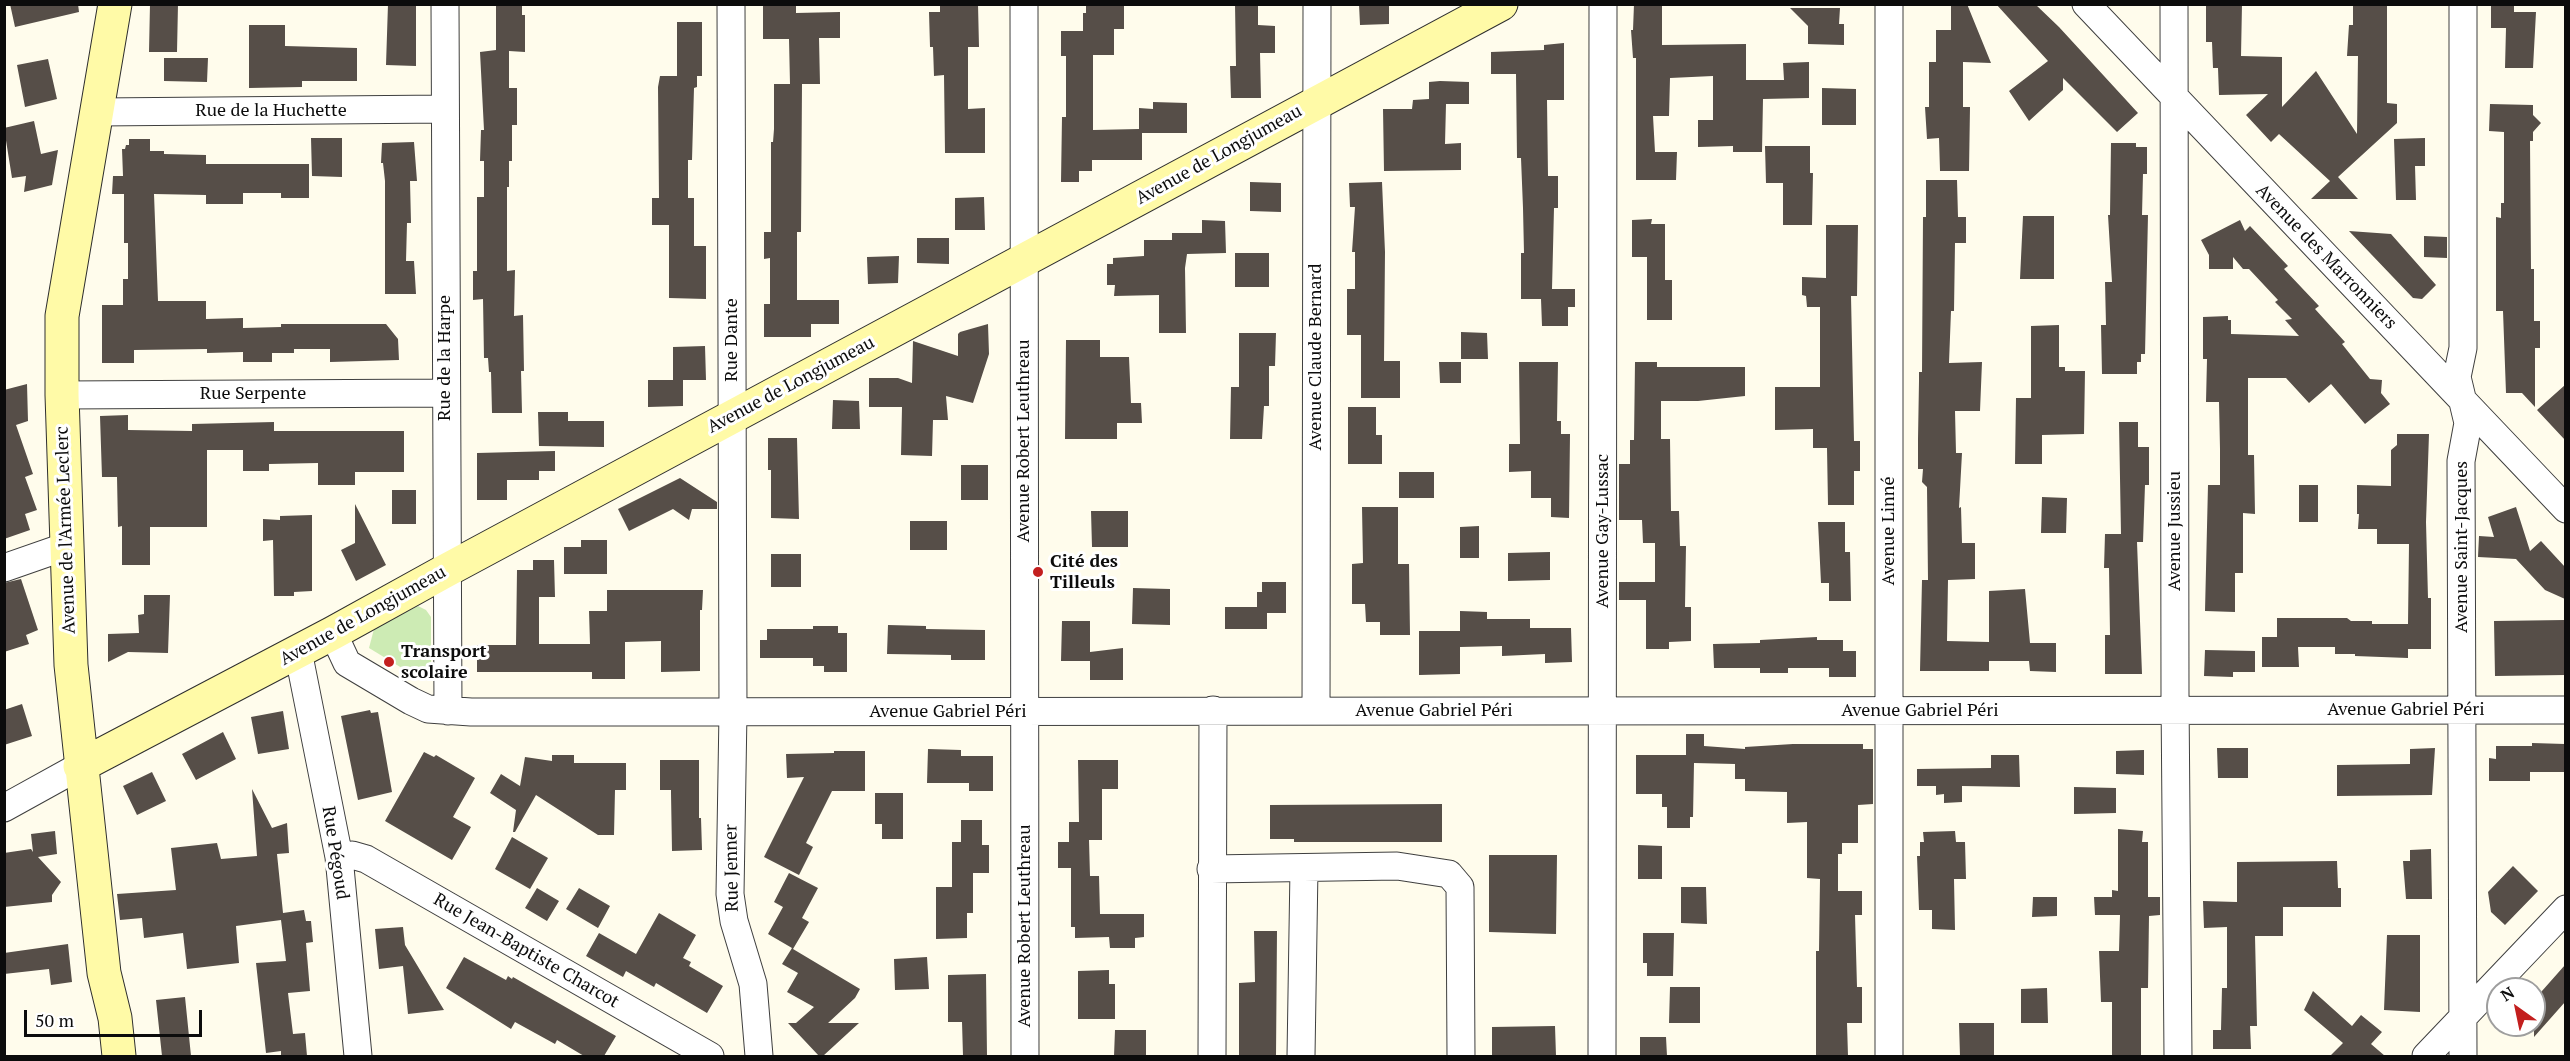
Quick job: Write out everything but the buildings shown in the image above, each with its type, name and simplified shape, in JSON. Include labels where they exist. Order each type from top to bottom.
[{"type":"street","name":"Avenue de l'Armée Leclerc","points":[[115,4],[62,316],[62,395],[71,664],[80,766],[89,822],[104,974],[115,1018],[118,1056]]},
{"type":"street","name":"Rue de la Harpe","points":[[445,4],[448,711]]},
{"type":"street","name":"Rue Dante","points":[[731,4],[733,712]]},
{"type":"street","name":"Avenue Robert Leuthreau","points":[[1024,4],[1025,1056]]},
{"type":"street","name":"Avenue Claude Bernard","points":[[1316,710],[1317,4]]},
{"type":"street","name":"Avenue de Longjumeau","points":[[80,766],[333,633],[1501,4]]},
{"type":"street","name":"Avenue Gay-Lussac","points":[[1602,1056],[1603,4]]},
{"type":"street","name":"Avenue Linné","points":[[1889,4],[1889,1056]]},
{"type":"street","name":"Avenue des Marronniers","points":[[2086,4],[2565,509]]},
{"type":"street","name":"Avenue Jussieu","points":[[2174,4],[2178,1056]]},
{"type":"street","name":"Avenue Saint-Jacques","points":[[2463,4],[2463,348],[2457,377],[2468,423],[2461,461],[2463,1056]]},
{"type":"street","name":"Rue de la Huchette","points":[[98,112],[445,110]]},
{"type":"street","name":"Rue Serpente","points":[[62,395],[445,393]]},
{"type":"street","points":[[4,568],[67,546]]},
{"type":"street","name":"Avenue Gabriel Péri","points":[[333,633],[347,663],[411,701],[428,709],[448,711],[2565,710]]},
{"type":"street","name":"Rue Pégoud","points":[[298,651],[339,857],[358,1056]]},
{"type":"street","points":[[1212,1056],[1213,710]]},
{"type":"street","name":"Rue Jenner","points":[[733,712],[730,894],[734,921],[753,984],[759,1056]]},
{"type":"street","points":[[4,808],[80,766]]},
{"type":"street","name":"Rue Jean-Baptiste Charcot","points":[[339,857],[352,855],[366,859],[710,1056]]},
{"type":"street","points":[[1211,869],[1397,866],[1449,874],[1460,887],[1461,1056]]},
{"type":"street","points":[[1301,1056],[1304,868]]},
{"type":"street","points":[[2427,1056],[2565,909]]},
{"type":"green space","points":[[418,606],[426,610],[431,617],[431,674],[420,679],[369,648],[374,629]]},
{"type":"place","name":"Cité des Tilleuls","points":[[1038,572]]},
{"type":"place","name":"Transport scolaire","points":[[389,662]]}]
